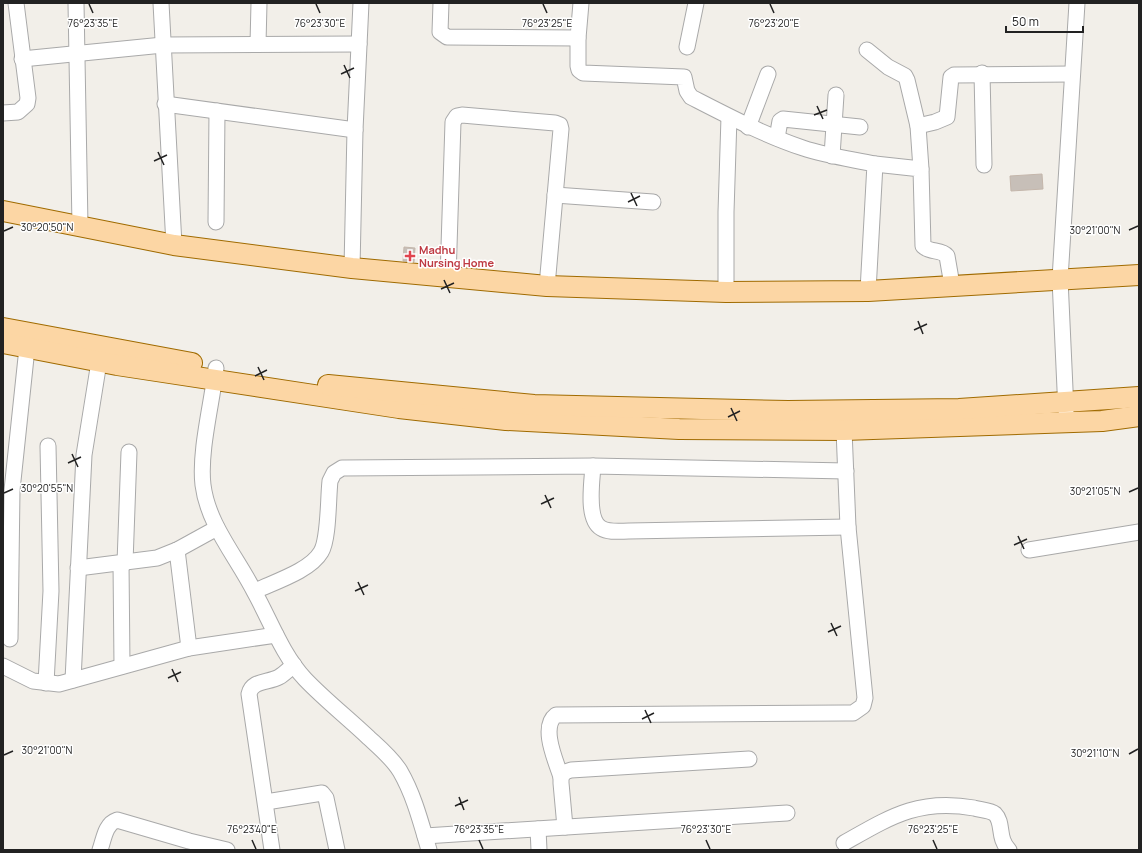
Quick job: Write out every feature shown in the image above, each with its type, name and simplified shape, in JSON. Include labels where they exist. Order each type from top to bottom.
[{"type":"main road","points":[[3,211],[174,245],[352,268],[547,286],[726,292],[868,291],[1139,275]]},
{"type":"main road","points":[[3,328],[215,374],[399,408],[506,420],[679,429],[844,430],[1102,421],[1139,416]]},
{"type":"main road","points":[[3,343],[99,362],[534,405],[788,411],[959,409],[1139,397]]},
{"type":"street","points":[[3,113],[18,112],[27,104],[28,98],[16,3]]},
{"type":"street","points":[[76,3],[80,226]]},
{"type":"street","points":[[161,3],[165,104],[174,245]]},
{"type":"street","points":[[258,44],[259,3]]},
{"type":"street","points":[[352,268],[355,130],[361,3]]},
{"type":"street","points":[[441,3],[440,32],[447,37],[578,38]]},
{"type":"street","points":[[582,3],[578,38],[578,66],[579,70],[583,73],[684,76],[687,91],[691,97],[748,127],[832,156],[875,164],[921,169]]},
{"type":"street","points":[[687,47],[696,3]]},
{"type":"street","points":[[1066,422],[1060,279],[1077,3]]},
{"type":"street","points":[[22,59],[163,45],[359,44]]},
{"type":"street","points":[[867,50],[888,67],[904,76],[907,80],[918,126],[921,169],[923,246],[941,252],[947,256],[952,285]]},
{"type":"street","points":[[918,126],[942,120],[947,117],[951,77],[954,75],[982,73],[1072,74]]},
{"type":"street","points":[[982,73],[984,165]]},
{"type":"street","points":[[748,127],[768,74]]},
{"type":"street","points":[[832,156],[836,95]]},
{"type":"street","points":[[165,104],[355,130]]},
{"type":"street","points":[[216,222],[217,111]]},
{"type":"street","points":[[448,278],[453,122],[456,116],[462,114],[555,123],[560,126],[561,129],[547,286]]},
{"type":"street","points":[[726,292],[726,212],[729,117]]},
{"type":"street","points":[[777,138],[780,121],[783,119],[860,127]]},
{"type":"street","points":[[868,291],[875,164]]},
{"type":"street","points":[[555,195],[653,202]]},
{"type":"street","points":[[10,639],[12,490],[27,348]]},
{"type":"street","points":[[73,680],[84,455],[99,362]]},
{"type":"street","points":[[215,374],[202,465],[203,485],[208,506],[217,528],[255,591],[276,635],[294,665],[322,695],[387,754],[399,770],[408,787],[427,843],[538,829],[787,813]]},
{"type":"street","points":[[565,827],[561,777],[553,753],[550,737],[551,719],[556,715],[845,714],[858,710],[863,706],[865,698],[848,527],[844,430]]},
{"type":"street","points":[[46,684],[51,591],[48,446]]},
{"type":"street","points":[[122,666],[123,563],[129,452]]},
{"type":"street","points":[[255,591],[307,567],[322,552],[325,539],[330,482],[334,473],[342,468],[593,466],[846,471]]},
{"type":"street","points":[[593,466],[592,509],[594,520],[601,528],[614,531],[629,531],[848,527]]},
{"type":"street","points":[[78,568],[157,558],[177,550],[217,528]]},
{"type":"street","points":[[1029,550],[1139,532]]},
{"type":"street","points":[[177,550],[189,648]]},
{"type":"street","points":[[3,666],[33,681],[46,684],[59,684],[189,648],[276,635]]},
{"type":"street","points":[[272,850],[249,694],[250,688],[255,684],[279,677],[294,665]]},
{"type":"street","points":[[561,777],[565,772],[571,770],[749,759]]},
{"type":"street","points":[[266,802],[322,793],[326,798],[337,850]]},
{"type":"street","points":[[844,842],[893,815],[907,810],[933,806],[967,807],[993,812],[998,818],[1000,837],[1004,845],[1009,850]]},
{"type":"street","points":[[100,850],[107,826],[112,821],[117,820],[187,846],[227,850]]},
{"type":"street","points":[[538,829],[539,850]]},
{"type":"building","points":[[1042,174],[1043,189],[1011,191],[1010,176]]},
{"type":"building","points":[[404,247],[415,248],[414,262],[403,261]]},
{"type":"place","name":"Madhu Nursing Home","points":[[410,256]]}]
